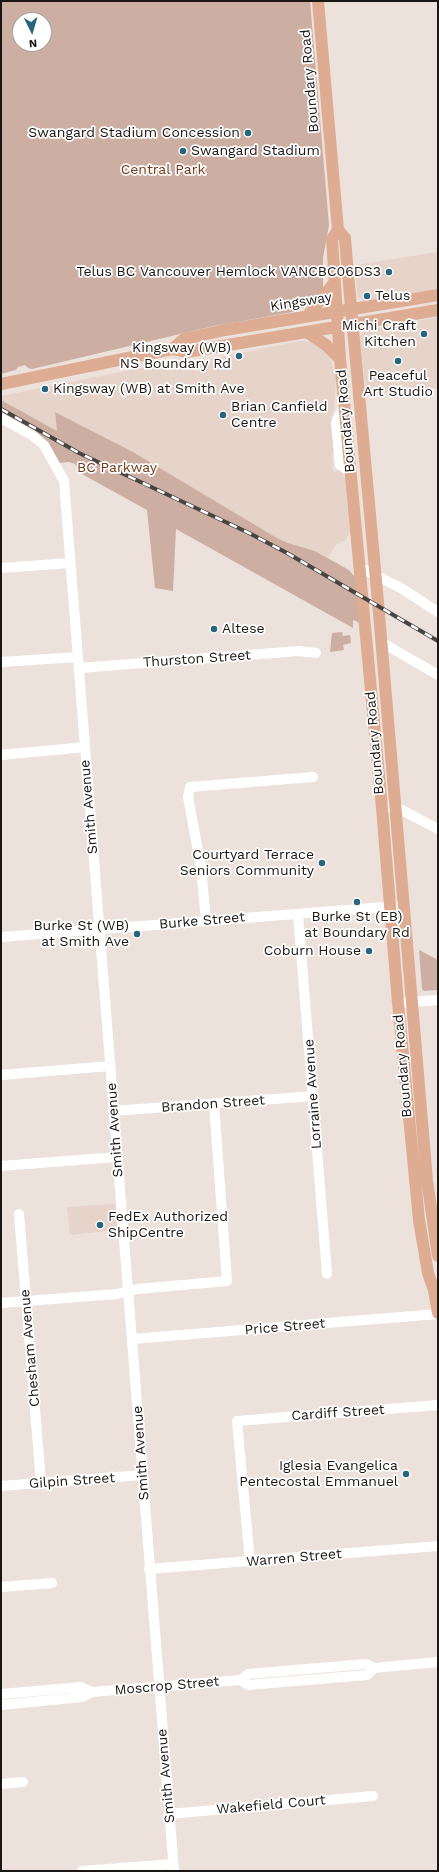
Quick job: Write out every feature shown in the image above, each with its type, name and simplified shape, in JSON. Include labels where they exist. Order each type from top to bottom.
[{"type":"main road","name":"Boundary Road","points":[[318,1],[338,230],[345,238],[376,576],[427,1180],[438,1256]]},
{"type":"main road","name":"Boundary Road","points":[[338,230],[332,239],[334,283],[382,808],[398,1003],[419,1220],[428,1273],[436,1295],[438,1313]]},
{"type":"main road","points":[[308,315],[334,283]]},
{"type":"main road","name":"Kingsway","points":[[1,384],[172,348],[184,339],[225,330],[308,315],[438,295]]},
{"type":"main road","name":"Kingsway","points":[[172,348],[186,352],[438,310]]},
{"type":"main road","points":[[307,332],[326,345],[340,359]]},
{"type":"street","name":"Smith Avenue","points":[[1,418],[32,435],[44,445],[64,481],[174,1868]]},
{"type":"street","points":[[1,568],[70,563]]},
{"type":"street","points":[[359,567],[408,592],[438,612]]},
{"type":"street","points":[[381,642],[438,675]]},
{"type":"street","name":"Thurston Street","points":[[78,668],[299,651],[316,654]]},
{"type":"street","points":[[1,662],[78,657]]},
{"type":"street","points":[[1,755],[85,747]]},
{"type":"street","points":[[206,921],[201,867],[188,797],[190,787],[313,777]]},
{"type":"street","points":[[382,808],[396,807],[438,829]]},
{"type":"street","name":"Burke Street","points":[[1,937],[404,906]]},
{"type":"street","name":"Lorraine Avenue","points":[[298,914],[314,1096],[322,1232],[327,1274]]},
{"type":"street","points":[[398,1003],[438,1000]]},
{"type":"street","points":[[1,1075],[110,1066]]},
{"type":"street","name":"Brandon Street","points":[[113,1111],[314,1096]]},
{"type":"street","points":[[1,1303],[117,1294],[138,1289],[227,1280],[214,1104]]},
{"type":"street","points":[[1,1166],[117,1157]]},
{"type":"street","name":"Chesham Avenue","points":[[19,1214],[41,1483]]},
{"type":"street","name":"Price Street","points":[[132,1339],[438,1313]]},
{"type":"street","name":"Cardiff Street","points":[[250,1562],[238,1421],[438,1405]]},
{"type":"street","name":"Gilpin Street","points":[[1,1486],[142,1475]]},
{"type":"street","name":"Warren Street","points":[[150,1569],[438,1546]]},
{"type":"street","points":[[1,1587],[52,1584]]},
{"type":"street","name":"Moscrop Street","points":[[1,1704],[82,1697],[92,1692],[159,1686],[241,1680],[248,1685],[367,1675],[374,1668],[438,1662]]},
{"type":"street","name":"Moscrop Street","points":[[1,1694],[81,1687],[92,1692]]},
{"type":"street","points":[[1,1784],[23,1782]]},
{"type":"street","name":"Wakefield Court","points":[[169,1814],[373,1796]]},
{"type":"street","points":[[82,1871],[174,1868]]},
{"type":"shaded area","name":"Telus BC Vancouver Hemlock VANCBC06DS3","points":[[438,252],[438,289],[364,301],[358,297],[355,265]]},
{"type":"shaded area","points":[[438,317],[438,388],[370,394],[365,388],[360,337],[363,331]]},
{"type":"shaded area","points":[[301,341],[313,342],[320,345],[330,357],[336,378],[334,411],[331,417],[335,450],[332,454],[333,470],[336,472],[339,469],[345,478],[350,532],[345,541],[337,543],[328,558],[315,551],[277,538],[133,452],[55,412],[57,432],[1,400],[1,396],[145,367],[194,362]]},
{"type":"shaded area","points":[[115,1204],[117,1230],[70,1235],[67,1207]]},
{"type":"green space","name":"Central Park","points":[[1,1],[310,1],[329,225],[323,258],[323,288],[311,304],[293,312],[214,326],[32,369],[25,365],[18,367],[16,370],[1,374]]},
{"type":"green space","name":"BC Parkway","points":[[1,400],[57,431],[55,412],[133,452],[277,538],[315,551],[349,570],[355,577],[360,623],[353,620],[353,628],[176,529],[173,591],[155,588],[147,510],[80,473],[75,464],[69,462],[59,463],[1,415]]},
{"type":"green space","points":[[342,632],[343,636],[350,635],[351,643],[343,645],[344,650],[330,652],[332,633]]},
{"type":"green space","points":[[419,950],[438,960],[438,990],[424,991],[422,989]]},
{"type":"railway","points":[[1,409],[79,453],[249,533],[287,553],[438,641]]},
{"type":"place","name":"Swangard Stadium Concession","points":[[248,133]]},
{"type":"place","name":"Swangard Stadium","points":[[183,151]]},
{"type":"place","name":"Telus BC Vancouver Hemlock VANCBC06DS3","points":[[389,272]]},
{"type":"place","name":"Telus","points":[[367,296]]},
{"type":"place","name":"Michi Craft Kitchen","points":[[424,334]]},
{"type":"place","name":"Kingsway (WB) NS Boundary Rd","points":[[239,356]]},
{"type":"place","name":"Peaceful Art Studio","points":[[398,361]]},
{"type":"place","name":"Kingsway (WB) at Smith Ave","points":[[45,389]]},
{"type":"place","name":"Brian Canfield Centre","points":[[223,415]]},
{"type":"place","name":"Altese","points":[[214,629]]},
{"type":"place","name":"Courtyard Terrace Seniors Community","points":[[322,863]]},
{"type":"place","name":"Burke St (EB) at Boundary Rd","points":[[357,902]]},
{"type":"place","name":"Burke St (WB) at Smith Ave","points":[[137,934]]},
{"type":"place","name":"Coburn House","points":[[369,951]]},
{"type":"place","name":"FedEx Authorized ShipCentre","points":[[100,1225]]},
{"type":"place","name":"Iglesia Evangelica Pentecostal Emmanuel","points":[[406,1474]]}]
